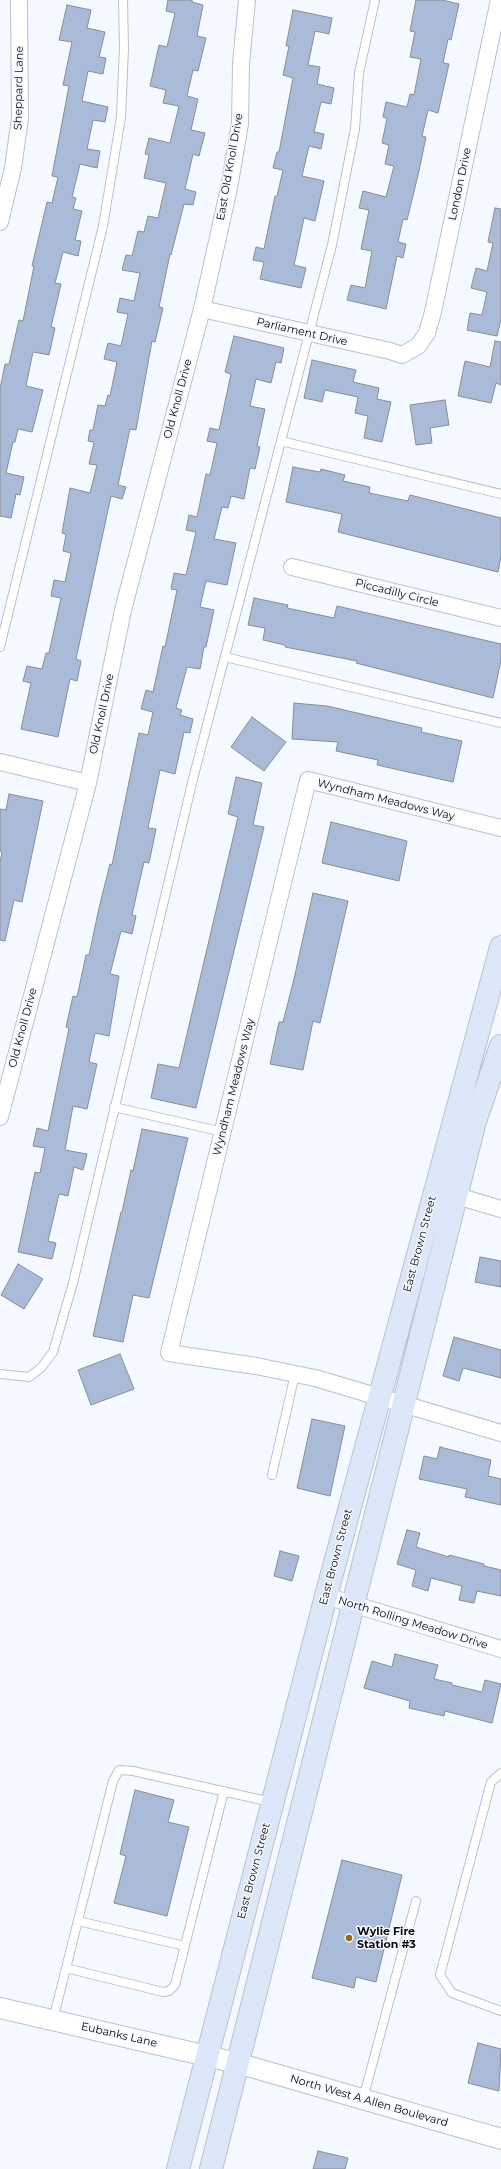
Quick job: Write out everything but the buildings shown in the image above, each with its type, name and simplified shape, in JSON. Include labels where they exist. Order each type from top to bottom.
[{"type":"main road","name":"East Brown Street","points":[[178,2169],[206,2055],[326,1596],[434,1189],[484,1016],[501,948]]},
{"type":"main road","name":"East Brown Street","points":[[211,2169],[475,1121],[501,1046]]},
{"type":"street","name":"Sheppard Lane","points":[[0,222],[14,168],[20,118],[19,0]]},
{"type":"street","name":"East Old Knoll Drive","points":[[202,309],[229,188],[240,124],[241,64],[247,0]]},
{"type":"street","name":"London Drive","points":[[402,355],[418,346],[427,333],[433,312],[499,0]]},
{"type":"street","name":"Parliament Drive","points":[[202,309],[402,355]]},
{"type":"street","name":"Old Knoll Drive","points":[[0,1117],[88,783],[123,610],[202,309]]},
{"type":"street","name":"Piccadilly Circle","points":[[292,567],[501,618]]},
{"type":"street","points":[[0,762],[88,783]]},
{"type":"street","name":"Wyndham Meadows Way","points":[[501,828],[308,780],[169,1353],[256,1366],[295,1374],[501,1433]]},
{"type":"street","points":[[434,1189],[501,1209]]},
{"type":"street","name":"North Rolling Meadow Drive","points":[[326,1596],[501,1649]]},
{"type":"street","name":"Eubanks Lane","points":[[0,2008],[237,2063]]},
{"type":"street","name":"North West A Allen Boulevard","points":[[237,2063],[501,2139]]},
{"type":"lane","points":[[0,647],[103,226],[121,117],[124,48],[123,0]]},
{"type":"lane","points":[[0,1374],[29,1377],[41,1368],[53,1352],[73,1283],[114,1107],[225,657],[308,333],[332,246],[355,129],[359,73],[375,0]]},
{"type":"lane","points":[[281,440],[500,492]]},
{"type":"lane","points":[[225,657],[501,723]]},
{"type":"lane","points":[[114,1107],[223,1132]]},
{"type":"lane","points":[[272,1475],[295,1374]]},
{"type":"lane","points":[[53,2020],[113,1781],[120,1770],[133,1770],[272,1803]]},
{"type":"lane","points":[[501,1773],[491,1782],[440,1975],[452,1993],[501,2011]]},
{"type":"lane","points":[[66,1968],[163,1992],[169,1991],[175,1985],[224,1791]]},
{"type":"lane","points":[[363,2100],[416,1901]]},
{"type":"lane","points":[[78,1921],[185,1946]]},
{"type":"place","name":"Wylie Fire Station #3","points":[[349,1938]]}]
